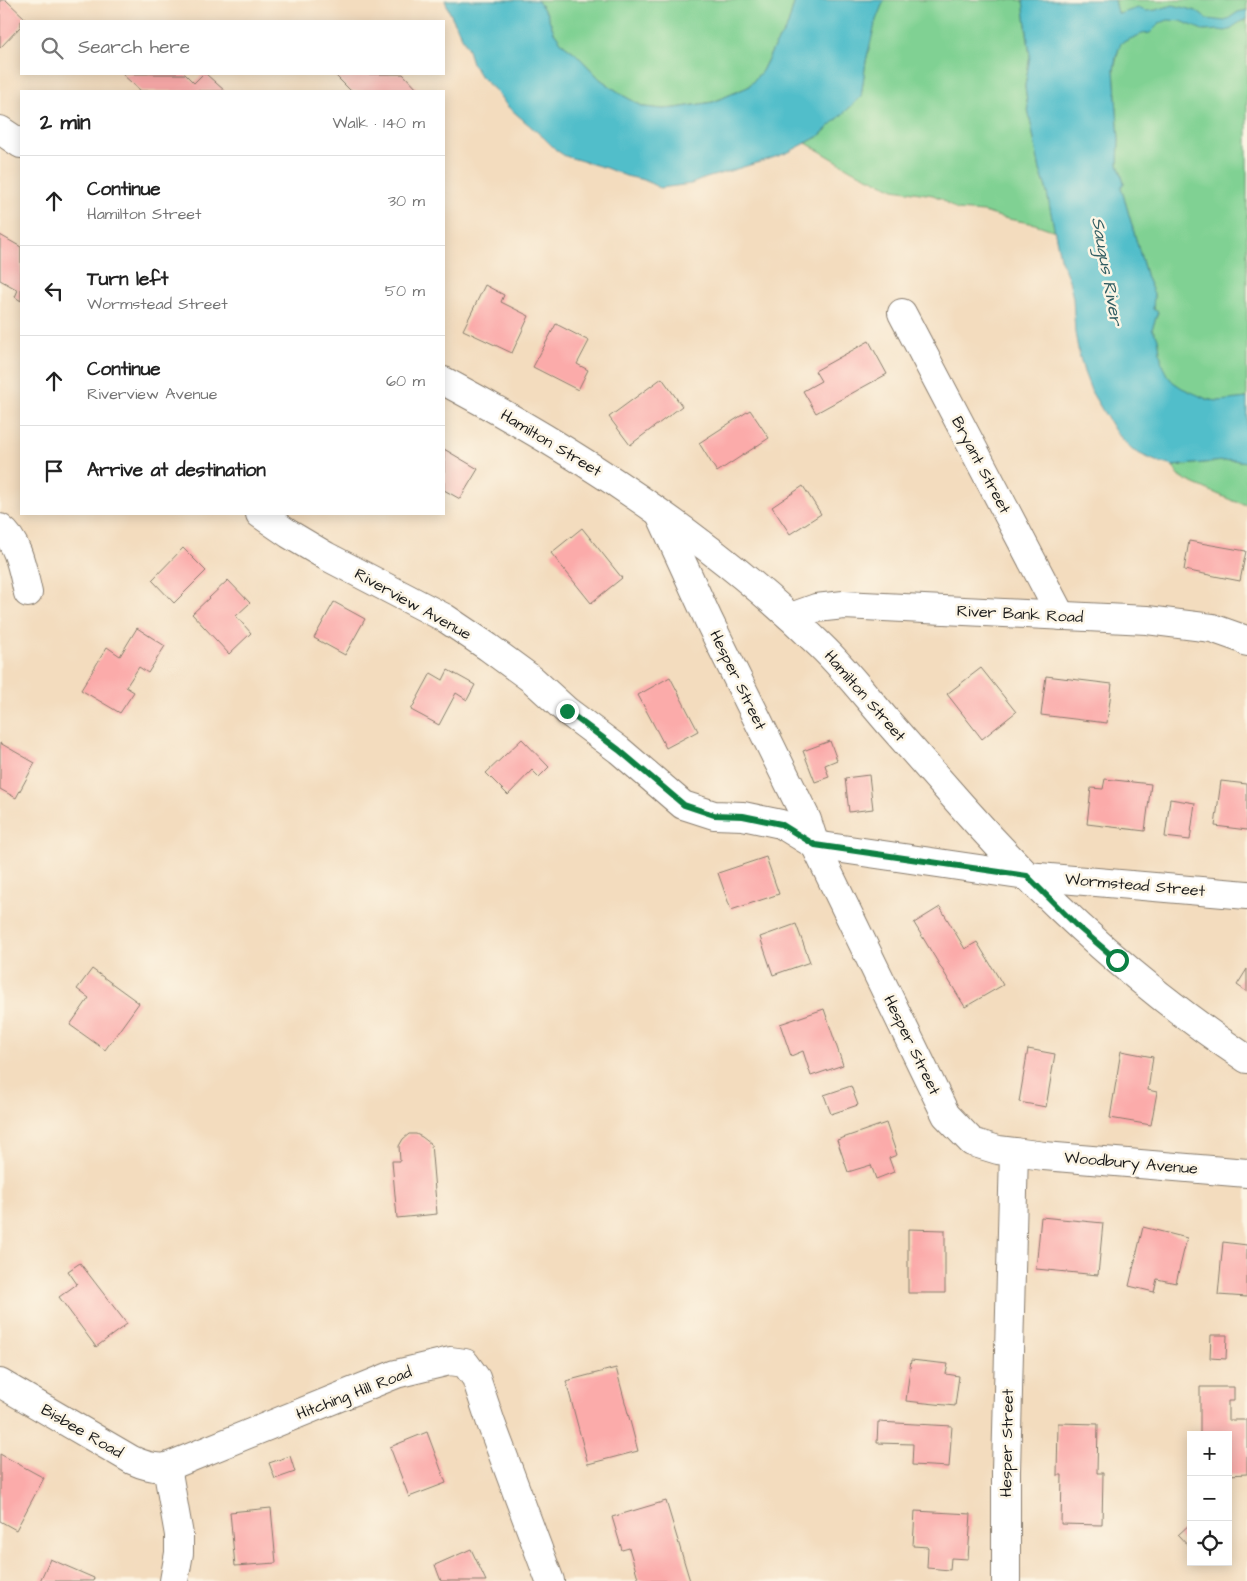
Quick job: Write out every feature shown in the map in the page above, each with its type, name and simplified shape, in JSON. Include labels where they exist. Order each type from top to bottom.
[{"type":"street","points":[[0,130],[20,143]]},
{"type":"street","name":"Bryant Street","points":[[902,313],[1061,616]]},
{"type":"street","name":"Hamilton Street","points":[[445,382],[600,473],[703,545],[791,618],[856,683],[926,765],[1027,876],[1076,925],[1158,995],[1202,1029],[1247,1059]]},
{"type":"street","name":"Hesper Street","points":[[660,514],[709,620],[807,820],[815,845],[946,1115],[972,1142],[998,1150],[1014,1152],[1006,1471],[1006,1581]]},
{"type":"street","name":"Riverview Avenue","points":[[261,515],[326,556],[445,618],[488,647],[533,680],[567,711],[619,750],[684,805],[714,815],[743,816],[781,824],[815,845]]},
{"type":"street","points":[[0,528],[4,531],[19,556],[28,593]]},
{"type":"street","name":"River Bank Road","points":[[791,618],[816,608],[844,605],[1147,620],[1212,628],[1247,642]]},
{"type":"street","name":"Wormstead Street","points":[[815,845],[1027,876],[1247,895]]},
{"type":"street","name":"Woodbury Avenue","points":[[1014,1152],[1247,1173]]},
{"type":"street","name":"Hitching Hill Road","points":[[167,1467],[396,1374],[450,1361],[465,1363],[476,1378],[550,1581]]},
{"type":"street","name":"Bisbee Road","points":[[0,1383],[132,1460],[157,1468],[167,1467]]},
{"type":"street","points":[[167,1467],[179,1535],[179,1553],[174,1581]]},
{"type":"green space","points":[[537,0],[795,0],[788,25],[762,71],[748,87],[713,102],[663,109],[644,107],[600,79],[575,53],[563,44],[554,32],[547,14]]},
{"type":"green space","points":[[884,0],[1023,0],[1030,56],[1025,86],[1028,109],[1055,231],[1035,224],[984,212],[957,210],[933,195],[894,189],[852,170],[806,143],[819,136],[861,97],[866,61],[876,19]]},
{"type":"green space","points":[[1114,0],[1247,0],[1247,398],[1215,401],[1202,398],[1188,392],[1173,382],[1166,375],[1162,366],[1159,343],[1152,329],[1158,312],[1153,309],[1154,294],[1147,278],[1121,187],[1124,183],[1118,165],[1119,140],[1114,70],[1119,47],[1119,14]]},
{"type":"green space","points":[[1233,460],[1247,462],[1247,505],[1233,501],[1179,477],[1173,466]]},
{"type":"water","points":[[445,0],[537,0],[547,14],[554,32],[563,44],[575,53],[600,79],[644,107],[663,109],[713,102],[748,87],[762,71],[788,25],[795,0],[884,0],[876,20],[866,61],[861,97],[819,136],[787,153],[763,161],[691,184],[660,188],[644,180],[565,156],[556,150],[507,106],[497,92],[481,77],[472,63],[467,47]]},
{"type":"water","name":"Saugus River","points":[[1023,0],[1114,0],[1119,14],[1138,8],[1146,11],[1173,5],[1196,11],[1207,19],[1225,21],[1238,12],[1247,10],[1247,19],[1232,29],[1225,31],[1205,31],[1181,21],[1168,20],[1160,23],[1150,33],[1142,34],[1121,43],[1114,70],[1119,140],[1118,164],[1124,183],[1121,187],[1147,278],[1154,294],[1153,309],[1158,312],[1152,329],[1158,338],[1162,365],[1173,382],[1209,400],[1219,401],[1247,398],[1247,462],[1233,460],[1173,466],[1144,456],[1132,450],[1115,431],[1092,393],[1079,354],[1075,333],[1073,298],[1069,280],[1060,258],[1028,109],[1025,86],[1030,56]]},
{"type":"building","points":[[0,0],[6,0],[27,20],[20,20],[20,27],[0,48]]},
{"type":"building","points":[[123,75],[186,75],[194,83],[202,75],[207,75],[224,90],[140,90]]},
{"type":"building","points":[[335,75],[404,75],[418,90],[350,90]]},
{"type":"building","points":[[0,235],[20,246],[20,300],[15,297],[18,290],[0,280]]},
{"type":"building","points":[[485,285],[504,295],[501,302],[529,316],[512,353],[463,330]]},
{"type":"building","points":[[556,324],[589,341],[577,364],[588,370],[578,390],[533,367]]},
{"type":"building","points":[[869,341],[887,374],[816,413],[803,391],[821,381],[815,371]]},
{"type":"building","points":[[662,378],[682,406],[630,445],[609,417]]},
{"type":"building","points":[[750,410],[769,438],[717,472],[699,443]]},
{"type":"building","points":[[445,450],[478,469],[460,499],[445,491]]},
{"type":"building","points":[[803,486],[821,514],[790,534],[772,507]]},
{"type":"building","points":[[582,528],[622,578],[591,603],[551,553]]},
{"type":"building","points":[[1189,541],[1246,551],[1240,581],[1184,570]]},
{"type":"building","points":[[183,548],[206,571],[174,603],[152,580]]},
{"type":"building","points":[[228,580],[250,603],[236,616],[251,633],[229,654],[192,614]]},
{"type":"building","points":[[334,602],[365,619],[345,655],[314,638]]},
{"type":"building","points":[[137,628],[165,646],[148,673],[139,667],[126,687],[134,692],[120,713],[81,690],[107,647],[120,656]]},
{"type":"building","points":[[981,668],[1016,712],[982,739],[947,694]]},
{"type":"building","points":[[448,670],[475,685],[467,700],[456,693],[439,725],[411,710],[431,673],[443,680]]},
{"type":"building","points":[[1046,676],[1112,684],[1107,723],[1041,715]]},
{"type":"building","points":[[670,677],[698,731],[666,748],[638,695]]},
{"type":"building","points":[[522,739],[549,767],[539,777],[532,770],[508,795],[486,773]]},
{"type":"building","points":[[830,741],[837,760],[825,765],[829,777],[815,782],[803,751]]},
{"type":"building","points":[[0,743],[35,763],[16,798],[0,789]]},
{"type":"building","points":[[869,775],[873,809],[849,812],[845,778]]},
{"type":"building","points":[[1105,779],[1151,784],[1145,831],[1087,824],[1091,788],[1103,789]]},
{"type":"building","points":[[1221,781],[1247,784],[1247,830],[1215,826]]},
{"type":"building","points":[[1170,799],[1195,803],[1190,840],[1165,837]]},
{"type":"building","points":[[766,857],[779,894],[731,910],[718,873]]},
{"type":"building","points":[[940,907],[965,949],[977,942],[1003,985],[965,1007],[914,923]]},
{"type":"building","points":[[796,924],[810,962],[773,975],[760,937]]},
{"type":"building","points":[[92,969],[139,1003],[105,1050],[70,1025],[89,998],[77,989]]},
{"type":"building","points":[[1247,969],[1247,992],[1237,985]]},
{"type":"building","points":[[824,1009],[843,1065],[811,1076],[803,1051],[791,1056],[780,1024]]},
{"type":"building","points":[[1028,1049],[1055,1054],[1046,1107],[1019,1102]]},
{"type":"building","points":[[1121,1051],[1153,1057],[1148,1090],[1157,1092],[1151,1125],[1110,1118]]},
{"type":"building","points":[[851,1086],[858,1105],[831,1114],[824,1095]]},
{"type":"building","points":[[886,1123],[897,1155],[889,1158],[894,1172],[876,1179],[871,1165],[848,1172],[837,1140]]},
{"type":"building","points":[[409,1134],[416,1134],[431,1144],[437,1214],[397,1218],[392,1161],[400,1161],[399,1146]]},
{"type":"building","points":[[1041,1217],[1103,1223],[1098,1275],[1036,1269]]},
{"type":"building","points":[[1143,1227],[1187,1238],[1176,1283],[1157,1279],[1154,1292],[1129,1286]]},
{"type":"building","points":[[908,1229],[945,1230],[945,1293],[908,1293]]},
{"type":"building","points":[[1223,1242],[1247,1245],[1247,1297],[1218,1295]]},
{"type":"building","points":[[80,1263],[127,1324],[96,1347],[59,1297],[77,1284],[68,1271]]},
{"type":"building","points":[[1211,1335],[1227,1335],[1226,1359],[1210,1358]]},
{"type":"building","points":[[911,1360],[948,1364],[946,1374],[959,1376],[955,1406],[906,1401]]},
{"type":"building","points":[[616,1368],[638,1451],[588,1464],[566,1381]]},
{"type":"building","points":[[1200,1387],[1234,1387],[1234,1401],[1228,1401],[1228,1420],[1247,1420],[1247,1474],[1232,1475],[1232,1431],[1200,1431]]},
{"type":"building","points":[[878,1422],[952,1426],[949,1467],[912,1465],[913,1444],[877,1443]]},
{"type":"building","points":[[1058,1423],[1098,1424],[1097,1473],[1103,1473],[1102,1525],[1061,1524],[1062,1475],[1057,1475]]},
{"type":"building","points":[[427,1432],[446,1483],[409,1497],[390,1447]]},
{"type":"building","points":[[0,1454],[44,1478],[16,1530],[0,1521]]},
{"type":"building","points":[[290,1456],[295,1472],[275,1479],[269,1463]]},
{"type":"building","points":[[666,1501],[690,1581],[639,1581],[629,1548],[622,1550],[612,1517]]},
{"type":"building","points":[[271,1508],[276,1563],[235,1566],[230,1512]]},
{"type":"building","points":[[915,1511],[971,1514],[968,1559],[951,1558],[950,1570],[927,1568],[928,1547],[913,1546]]},
{"type":"building","points":[[1187,1527],[1187,1545],[1178,1535]]},
{"type":"building","points":[[471,1549],[486,1581],[441,1581],[435,1565]]},
{"type":"building","points":[[50,1559],[94,1578],[93,1581],[40,1581]]},
{"type":"route","points":[[567,711],[619,750],[684,805],[714,815],[743,816],[781,824],[815,845],[1027,876],[1076,925],[1117,960]]}]
